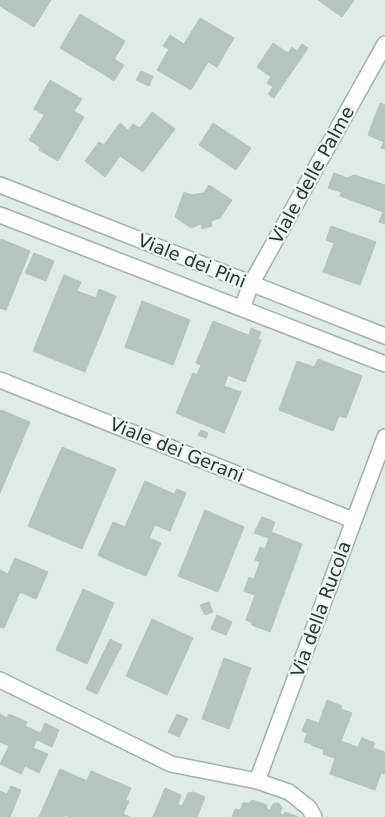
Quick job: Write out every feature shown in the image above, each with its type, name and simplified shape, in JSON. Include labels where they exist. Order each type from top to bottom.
[{"type":"street","name":"Viale delle Palme","points":[[242,308],[251,284],[385,44]]},
{"type":"street","name":"Viale dei Pini","points":[[0,185],[385,336]]},
{"type":"street","name":"Viale dei Pini","points":[[0,215],[385,364]]},
{"type":"street","name":"Viale dei Gerani","points":[[0,380],[353,520]]},
{"type":"street","name":"Via della Rucola","points":[[257,781],[385,437]]},
{"type":"street","points":[[0,680],[172,764],[257,781],[289,792],[309,808],[314,817]]},
{"type":"building","points":[[0,0],[51,0],[34,27],[0,6]]},
{"type":"building","points":[[318,0],[354,0],[342,17]]},
{"type":"building","points":[[80,14],[125,41],[105,75],[60,48]]},
{"type":"building","points":[[200,18],[234,38],[217,67],[208,62],[191,90],[157,70],[169,49],[163,46],[170,35],[184,44]]},
{"type":"building","points":[[273,43],[288,53],[292,47],[297,51],[302,44],[308,48],[274,98],[268,94],[273,87],[267,83],[271,77],[257,67]]},
{"type":"building","points":[[114,59],[124,65],[114,81],[105,75]]},
{"type":"building","points":[[141,71],[153,76],[149,86],[136,80]]},
{"type":"building","points":[[50,80],[82,99],[74,111],[84,117],[58,161],[39,150],[40,147],[29,140],[44,115],[34,109]]},
{"type":"building","points":[[380,103],[385,105],[385,149],[381,148],[384,142],[368,135]]},
{"type":"building","points":[[152,112],[175,129],[143,172],[120,156],[105,177],[85,161],[99,142],[104,145],[120,123],[128,130],[133,124],[140,128]]},
{"type":"building","points":[[213,123],[251,148],[236,170],[199,145]]},
{"type":"building","points":[[334,173],[347,178],[341,192],[328,188]]},
{"type":"building","points":[[354,175],[385,185],[385,224],[379,222],[383,212],[340,196],[347,178]]},
{"type":"building","points":[[209,185],[232,200],[220,218],[211,221],[212,226],[202,229],[201,224],[191,228],[175,217],[184,192],[192,195],[204,193]]},
{"type":"building","points":[[331,226],[376,242],[360,285],[323,272],[334,243],[326,240]]},
{"type":"building","points":[[1,239],[8,242],[0,263],[0,242]]},
{"type":"building","points":[[8,242],[30,251],[6,310],[0,308],[0,263]]},
{"type":"building","points":[[34,253],[54,261],[46,281],[25,273]]},
{"type":"building","points":[[64,275],[81,282],[77,291],[96,298],[99,289],[116,296],[85,372],[33,351]]},
{"type":"building","points":[[142,301],[190,320],[173,365],[125,347]]},
{"type":"building","points":[[213,321],[261,340],[245,382],[228,375],[224,386],[241,392],[224,433],[176,413],[193,373],[197,375],[201,365],[196,363]]},
{"type":"building","points":[[251,328],[261,332],[258,339],[249,335]]},
{"type":"building","points":[[318,359],[362,376],[346,418],[339,416],[333,431],[279,410],[297,361],[314,367]]},
{"type":"building","points":[[0,411],[30,422],[0,493]]},
{"type":"building","points":[[201,430],[208,433],[206,438],[198,435]]},
{"type":"building","points":[[62,447],[116,469],[82,549],[28,526]]},
{"type":"building","points":[[145,481],[174,494],[177,489],[186,493],[170,531],[155,525],[149,538],[161,543],[146,576],[110,561]]},
{"type":"building","points":[[205,510],[244,527],[218,592],[178,576]]},
{"type":"building","points":[[262,517],[275,522],[269,538],[254,533]]},
{"type":"building","points":[[113,522],[125,527],[116,547],[104,542]]},
{"type":"building","points":[[271,532],[302,544],[270,632],[252,625],[252,623],[246,620],[255,595],[244,591],[249,577],[254,579],[260,562],[255,560],[260,547],[265,549]]},
{"type":"building","points":[[104,542],[116,547],[110,561],[98,555]]},
{"type":"building","points":[[15,558],[48,572],[36,599],[20,592],[4,628],[0,627],[0,570],[8,574]]},
{"type":"building","points":[[83,589],[114,603],[87,664],[56,650]]},
{"type":"building","points":[[209,602],[213,612],[205,615],[200,605]]},
{"type":"building","points":[[217,615],[232,622],[226,635],[211,629]]},
{"type":"building","points":[[152,619],[193,638],[167,695],[126,676]]},
{"type":"building","points":[[110,639],[122,645],[97,694],[86,689]]},
{"type":"building","points":[[224,658],[251,668],[229,729],[202,719]]},
{"type":"building","points":[[327,700],[342,706],[341,709],[352,713],[341,741],[371,752],[373,748],[385,752],[385,774],[381,773],[375,790],[330,774],[335,758],[323,754],[324,750],[311,745]]},
{"type":"building","points":[[0,714],[7,718],[9,714],[27,722],[25,726],[40,733],[30,755],[0,742]]},
{"type":"building","points":[[177,714],[188,719],[179,737],[168,732]]},
{"type":"building","points":[[307,719],[319,723],[311,744],[304,742],[307,733],[302,731]]},
{"type":"building","points":[[45,723],[59,730],[52,747],[37,740]]},
{"type":"building","points":[[362,738],[375,743],[371,752],[358,747]]},
{"type":"building","points":[[9,746],[30,755],[33,748],[48,754],[39,773],[25,766],[21,774],[0,764]]},
{"type":"building","points":[[60,769],[87,781],[91,771],[131,788],[118,817],[70,817],[65,815],[64,817],[39,817]]},
{"type":"building","points":[[11,786],[21,790],[10,817],[0,817],[0,791],[7,794]]},
{"type":"building","points":[[165,788],[181,795],[178,804],[182,806],[188,793],[193,792],[205,797],[197,817],[153,817]]},
{"type":"building","points":[[125,800],[129,801],[123,814],[130,817],[118,817]]},
{"type":"building","points":[[252,800],[267,805],[266,808],[270,810],[273,804],[278,803],[282,807],[280,814],[284,815],[285,812],[298,817],[232,817],[235,809],[240,810],[243,803],[249,803]]}]
